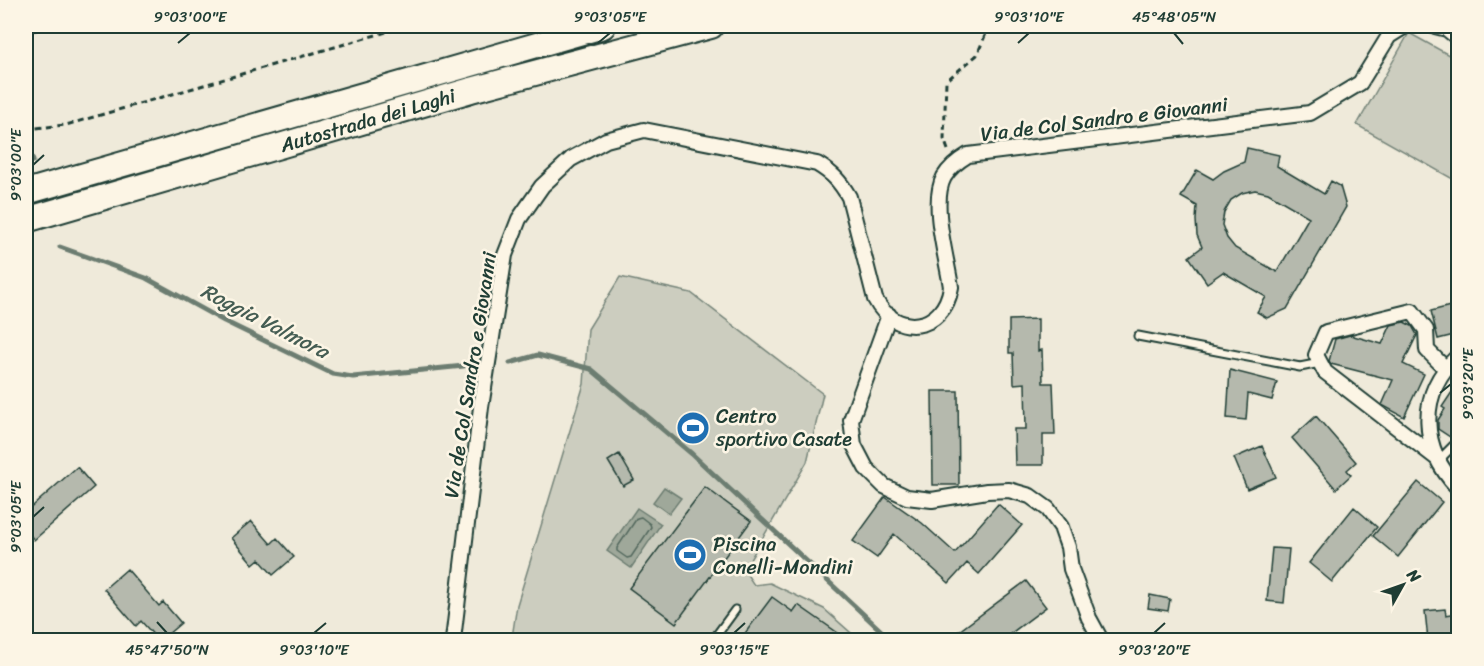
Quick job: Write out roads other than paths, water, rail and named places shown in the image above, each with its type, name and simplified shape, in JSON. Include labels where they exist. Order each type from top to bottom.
[{"type":"highway","name":"Autostrada dei Laghi","points":[[26,192],[603,26]]},
{"type":"highway","name":"Autostrada dei Laghi","points":[[26,220],[471,90],[711,26]]},
{"type":"street","name":"Via de Col Sandro e Giovanni","points":[[453,640],[481,407],[505,255],[519,219],[542,186],[571,159],[606,140],[644,130],[817,164],[841,183],[849,197],[875,299],[881,310],[900,324],[912,326],[924,324],[935,318],[944,310],[950,299],[951,287],[938,208],[939,192],[944,177],[954,164],[968,155],[1310,113],[1360,82],[1389,36],[1405,26]]},
{"type":"street","points":[[1435,26],[1447,28],[1458,38]]},
{"type":"street","points":[[1439,459],[1326,372],[1316,355],[1326,332],[1412,311],[1426,330],[1427,350],[1445,368]]},
{"type":"street","points":[[889,315],[851,420],[854,445],[866,468],[884,486],[907,497],[932,500],[987,491],[1009,490],[1030,496],[1048,509],[1061,527],[1068,548],[1071,569],[1089,618],[1101,640]]},
{"type":"street","points":[[1458,356],[1445,368],[1436,387],[1429,409],[1428,433],[1439,459],[1458,488]]},
{"type":"lane","points":[[1138,336],[1300,367],[1320,363]]},
{"type":"lane","points":[[1439,459],[1458,441]]},
{"type":"lane","points":[[713,640],[735,610]]},
{"type":"water","points":[[664,487],[681,498],[669,514],[653,502]]},
{"type":"water","points":[[637,508],[661,524],[631,568],[607,551]]},
{"type":"waterway","points":[[26,32],[45,26]]},
{"type":"waterway","points":[[26,143],[33,161]]},
{"type":"waterway","name":"Roggia Valmora","points":[[60,247],[146,278],[224,321],[333,374],[353,377],[464,366]]},
{"type":"waterway","name":"Roggia Valmora","points":[[510,363],[538,355],[591,369],[692,454],[891,640]]},
{"type":"place","name":"Centro sportivo Casate","points":[[693,428]]},
{"type":"place","name":"Piscina Conelli-Mondini","points":[[690,555]]}]
